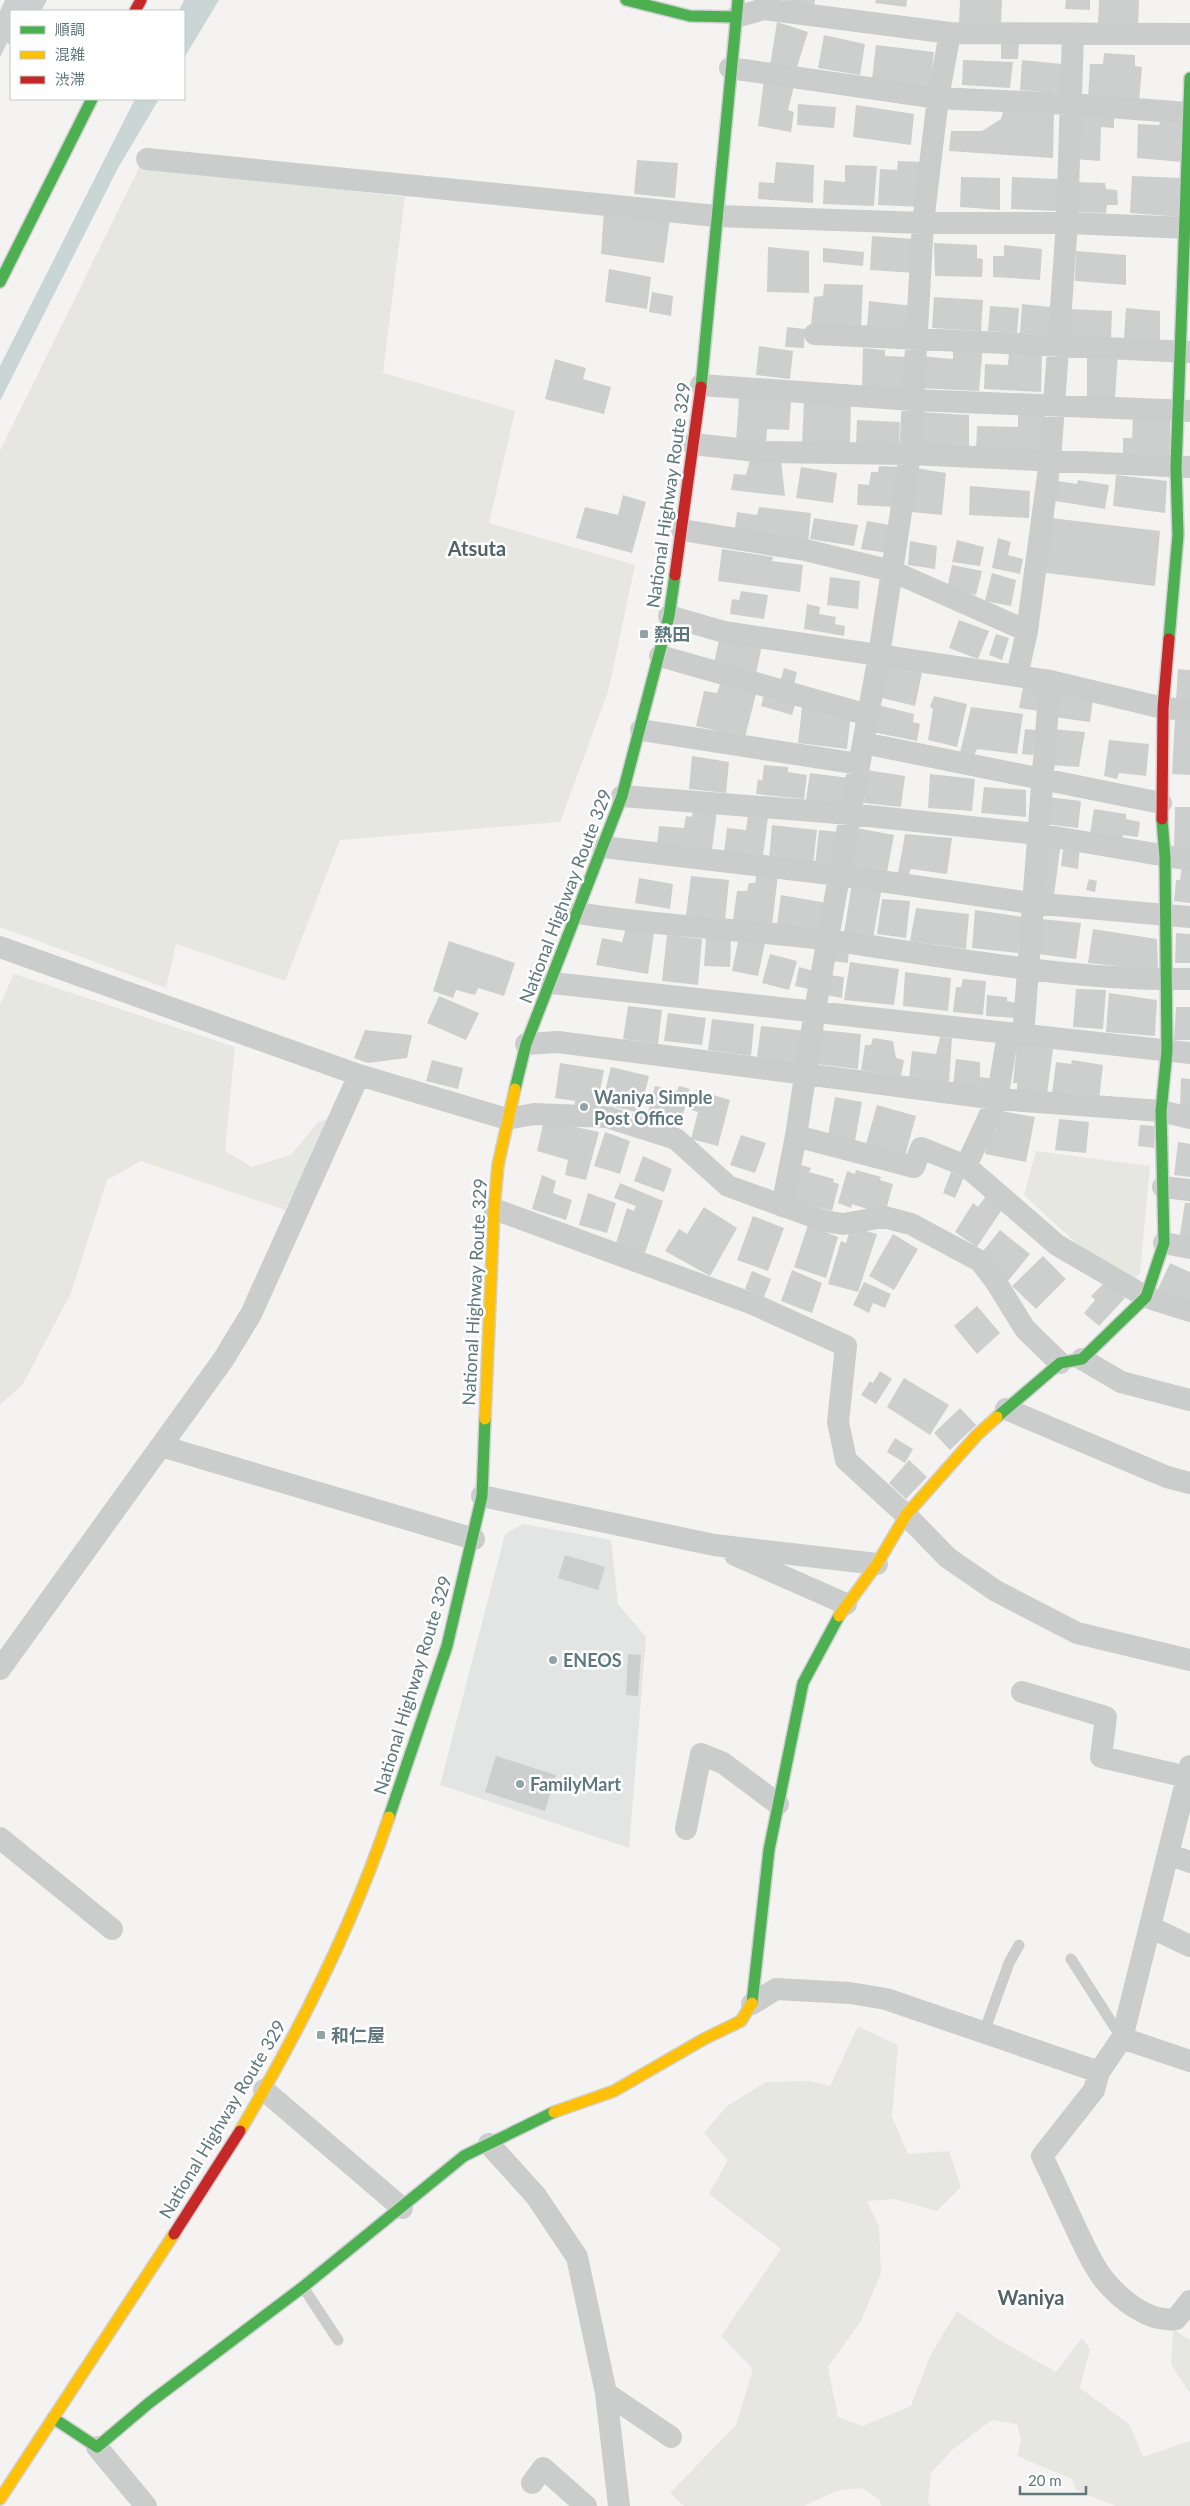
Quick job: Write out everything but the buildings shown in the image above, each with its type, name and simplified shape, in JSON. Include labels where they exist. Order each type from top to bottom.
[{"type":"main road","points":[[626,0],[690,16],[737,8]]},
{"type":"main road","name":"National Highway Route 329","points":[[0,2498],[225,2156],[264,2090],[325,1972],[354,1910],[420,1733],[447,1646],[474,1539],[482,1496],[494,1209],[498,1165],[507,1119],[526,1044],[552,982],[622,796],[641,730],[669,616],[701,385],[737,8]]},
{"type":"main road","points":[[52,2418],[97,2447],[149,2403],[303,2287],[464,2156],[555,2112],[614,2092],[704,2039],[741,2021],[752,2004],[768,1850],[803,1683],[846,1604],[878,1564],[906,1515],[978,1435],[1060,1363],[1082,1359],[1146,1297],[1164,1243],[1161,1112],[1167,1051],[1165,858],[1161,803],[1163,708],[1184,535],[1183,467],[1190,78]]},
{"type":"main road","points":[[0,282],[91,100]]},
{"type":"street","points":[[737,8],[764,9],[950,33],[1190,34]]},
{"type":"street","points":[[782,1206],[796,1136],[827,940],[879,655],[910,454],[923,223],[938,98],[950,33]]},
{"type":"street","points":[[1017,676],[1027,631],[1050,461],[1067,223],[1073,34]]},
{"type":"street","points":[[730,68],[938,98],[1070,104],[1189,113]]},
{"type":"street","points":[[147,159],[716,216],[923,223],[1067,223],[1187,228]]},
{"type":"street","points":[[815,334],[1185,352]]},
{"type":"street","points":[[701,385],[913,400],[1184,411]]},
{"type":"street","points":[[693,444],[765,452],[910,454],[1183,467]]},
{"type":"street","points":[[682,530],[805,550],[892,571],[1027,631]]},
{"type":"street","points":[[669,616],[724,632],[1050,681],[1163,708],[1190,710]]},
{"type":"street","points":[[660,656],[868,715]]},
{"type":"street","points":[[966,1166],[997,1099],[1015,1035],[1026,969],[1050,681]]},
{"type":"street","points":[[641,730],[861,754],[1041,780],[1161,803]]},
{"type":"street","points":[[622,796],[850,814],[1037,834],[1165,858],[1190,860]]},
{"type":"street","points":[[603,847],[839,876],[1031,903],[1190,917]]},
{"type":"street","points":[[578,913],[827,940],[1026,969],[1190,979]]},
{"type":"street","points":[[0,947],[359,1075],[507,1119],[534,1114],[607,1117],[676,1139],[728,1186],[825,1221],[843,1224],[884,1217],[911,1224],[980,1260],[1025,1329],[1060,1363]]},
{"type":"street","points":[[552,982],[1190,1053]]},
{"type":"street","points":[[526,1044],[558,1042],[997,1099],[1161,1112],[1190,1118]]},
{"type":"street","points":[[0,1669],[223,1360],[251,1314],[359,1075]]},
{"type":"street","points":[[796,1136],[914,1167],[921,1148],[966,1166],[1057,1245],[1146,1297],[1190,1312]]},
{"type":"street","points":[[1163,1186],[1190,1190]]},
{"type":"street","points":[[494,1209],[753,1304],[846,1346],[838,1422],[846,1460],[906,1515],[948,1558],[996,1591],[1077,1633],[1190,1660]]},
{"type":"street","points":[[1164,1243],[1190,1248]]},
{"type":"street","points":[[1082,1359],[1121,1382],[1190,1400]]},
{"type":"street","points":[[1006,1409],[1158,1473],[1190,1483]]},
{"type":"street","points":[[161,1446],[474,1539]]},
{"type":"street","points":[[482,1496],[714,1545],[878,1564]]},
{"type":"street","points":[[714,1545],[846,1604]]},
{"type":"street","points":[[1022,1692],[1106,1716],[1101,1757],[1188,1778],[1122,2038],[1099,2072],[1094,2090],[1042,2156],[1101,2277],[1122,2298],[1145,2314],[1165,2320],[1176,2318],[1190,2301]]},
{"type":"street","points":[[686,1829],[700,1754],[723,1763],[778,1804]]},
{"type":"street","points":[[0,1838],[112,1929]]},
{"type":"street","points":[[1168,1854],[1190,1862]]},
{"type":"street","points":[[1150,1927],[1190,1946]]},
{"type":"street","points":[[752,2004],[776,1989],[850,1993],[886,2000],[1099,2072]]},
{"type":"street","points":[[1122,2038],[1190,2061]]},
{"type":"street","points":[[264,2090],[402,2208]]},
{"type":"street","points":[[489,2144],[536,2196],[577,2257],[606,2393],[619,2506]]},
{"type":"street","points":[[606,2393],[670,2437]]},
{"type":"street","points":[[97,2447],[146,2506]]},
{"type":"street","points":[[532,2484],[543,2468],[586,2506]]},
{"type":"lane","points":[[984,2032],[1009,1963],[1019,1945]]},
{"type":"lane","points":[[1071,1959],[1122,2038]]},
{"type":"lane","points":[[303,2287],[338,2340]]},
{"type":"shaded area","points":[[184,0],[219,0],[185,56],[185,10],[179,10]]},
{"type":"shaded area","points":[[134,100],[158,100],[118,168],[0,401],[0,366]]},
{"type":"shaded area","points":[[140,166],[405,197],[383,373],[515,411],[489,523],[635,565],[608,692],[560,822],[340,840],[285,981],[176,944],[166,988],[0,927],[0,451]]},
{"type":"shaded area","points":[[14,974],[235,1047],[225,1151],[252,1167],[291,1155],[318,1122],[331,1118],[285,1210],[141,1161],[107,1180],[71,1293],[23,1384],[0,1405],[0,1004]]},
{"type":"shaded area","points":[[1036,1151],[1150,1166],[1140,1273],[1132,1280],[1076,1243],[1024,1195]]},
{"type":"shaded area","points":[[523,1524],[611,1540],[618,1604],[646,1637],[629,1848],[440,1785],[505,1534]]},
{"type":"shaded area","points":[[858,2026],[898,2045],[892,2117],[908,2154],[949,2151],[961,2187],[937,2211],[895,2199],[867,2201],[879,2227],[881,2273],[861,2321],[828,2367],[838,2417],[863,2426],[911,2406],[930,2356],[957,2311],[996,2338],[1056,2372],[1082,2338],[1090,2349],[1080,2388],[1130,2425],[1143,2457],[1190,2441],[1190,2506],[1116,2506],[1076,2490],[1072,2479],[1017,2456],[1021,2441],[1017,2424],[992,2420],[952,2450],[931,2473],[928,2502],[931,2506],[881,2506],[880,2500],[862,2488],[836,2491],[804,2506],[684,2506],[670,2493],[736,2425],[753,2369],[721,2336],[781,2249],[709,2194],[728,2160],[704,2133],[727,2106],[766,2082],[810,2081],[830,2086]]},
{"type":"shaded area","points":[[1173,2329],[1190,2340],[1190,2393],[1171,2364]]},
{"type":"traffic: fast","points":[[626,0],[690,16],[736,17]]},
{"type":"traffic: fast","points":[[701,387],[738,0]]},
{"type":"traffic: fast","points":[[1169,639],[1178,535],[1176,467],[1190,78]]},
{"type":"traffic: fast","points":[[0,282],[91,100]]},
{"type":"traffic: fast","points":[[515,1089],[526,1044],[622,796],[669,616],[675,575]]},
{"type":"traffic: fast","points":[[997,1417],[1060,1363],[1082,1359],[1146,1297],[1164,1243],[1161,1111],[1167,1051],[1165,858],[1162,819]]},
{"type":"traffic: fast","points":[[389,1817],[447,1646],[482,1496],[485,1419]]},
{"type":"traffic: fast","points":[[752,2003],[769,1850],[803,1683],[839,1616]]},
{"type":"traffic: fast","points":[[53,2418],[97,2447],[149,2403],[303,2287],[464,2156],[554,2112]]},
{"type":"traffic: slow","points":[[485,1419],[494,1209],[498,1165],[515,1089]]},
{"type":"traffic: slow","points":[[839,1616],[877,1564],[906,1515],[977,1435],[997,1417]]},
{"type":"traffic: slow","points":[[240,2131],[283,2056],[323,1978],[358,1899],[389,1817]]},
{"type":"traffic: slow","points":[[554,2112],[614,2091],[704,2039],[741,2021],[752,2003]]},
{"type":"traffic: slow","points":[[0,2499],[174,2234]]},
{"type":"traffic: jam","points":[[136,10],[141,0]]},
{"type":"traffic: jam","points":[[675,575],[701,387]]},
{"type":"traffic: jam","points":[[1162,819],[1163,708],[1169,639]]},
{"type":"traffic: jam","points":[[174,2234],[240,2131]]},
{"type":"place","name":"熱田","points":[[644,634]]},
{"type":"place","name":"Waniya Simple Post Office","points":[[584,1107]]},
{"type":"place","name":"ENEOS","points":[[553,1660]]},
{"type":"place","name":"FamilyMart","points":[[520,1784]]},
{"type":"place","name":"和仁屋","points":[[321,2035]]},
{"type":"district","name":"Atsuta","points":[[477,548]]},
{"type":"district","name":"Waniya","points":[[1031,2297]]}]
